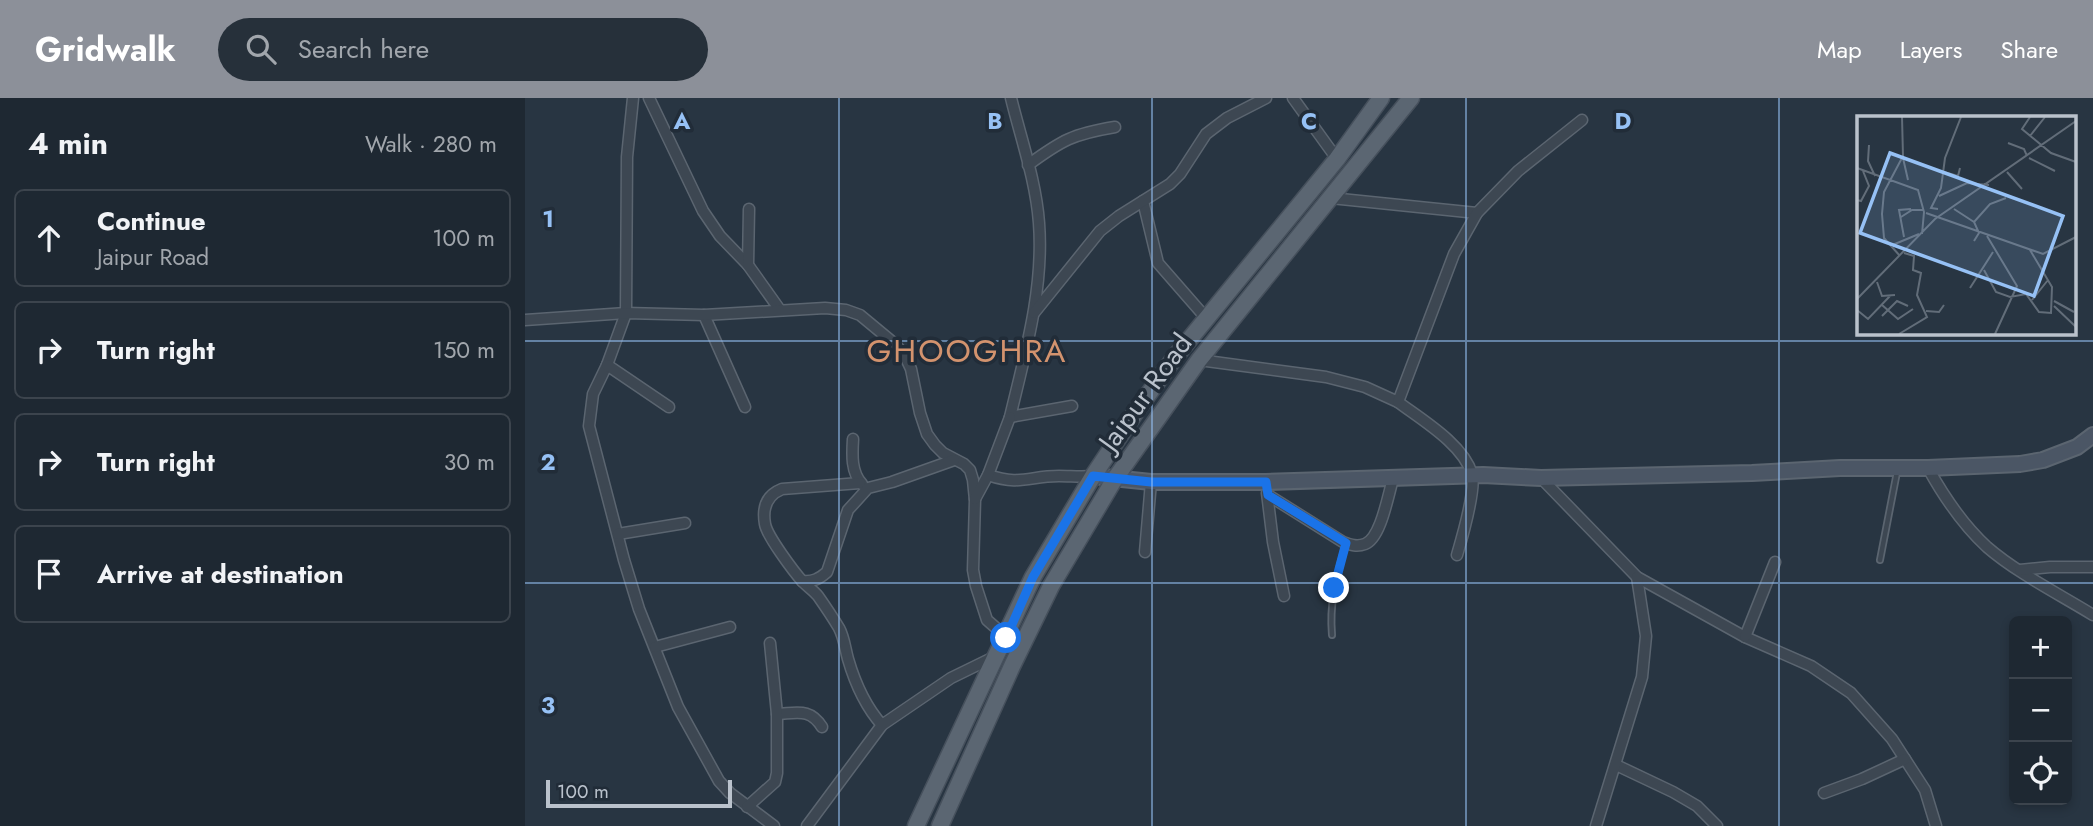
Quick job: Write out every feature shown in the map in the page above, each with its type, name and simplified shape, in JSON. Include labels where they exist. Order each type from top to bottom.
[{"type":"main road","name":"Jaipur Road","points":[[916,826],[1033,577],[1093,476],[1175,357],[1337,159],[1381,98]]},
{"type":"main road","name":"Jaipur Road","points":[[940,826],[1051,586],[1114,480],[1199,360],[1411,98]]},
{"type":"main road","points":[[1323,175],[1336,193]]},
{"type":"street","points":[[633,98],[627,157],[626,313],[593,394],[589,426],[639,609],[678,707],[719,781],[747,807],[774,826]]},
{"type":"street","points":[[649,98],[703,211],[720,236],[748,265],[780,310]]},
{"type":"street","points":[[975,500],[988,475],[1010,417],[1034,313],[1039,225],[1036,197],[1011,98]]},
{"type":"street","points":[[1034,313],[1100,231],[1170,184],[1180,174],[1206,134],[1227,118],[1266,98]]},
{"type":"street","points":[[1293,98],[1337,159]]},
{"type":"street","points":[[1398,402],[1450,266],[1476,213],[1518,171],[1582,120]]},
{"type":"street","points":[[1028,165],[1069,138],[1085,132],[1115,127]]},
{"type":"street","points":[[1336,193],[1476,213]]},
{"type":"street","points":[[1143,201],[1158,263],[1206,318]]},
{"type":"street","points":[[748,265],[749,209]]},
{"type":"street","points":[[525,320],[626,313],[704,315],[825,308],[846,310],[860,316],[904,354],[911,369],[918,406],[927,433],[935,445],[970,470],[975,500],[972,570],[976,586],[988,620],[1020,649]]},
{"type":"street","points":[[704,315],[745,407]]},
{"type":"street","points":[[1199,360],[1326,377],[1365,387],[1398,402],[1456,447],[1472,477],[1466,521],[1457,555]]},
{"type":"street","points":[[607,365],[669,407]]},
{"type":"street","points":[[1010,417],[1072,406]]},
{"type":"street","points":[[988,475],[1017,482],[1059,476],[1093,476],[1114,480],[1267,489],[1483,475],[1541,478],[1928,468],[2020,464],[2043,460],[2077,447],[2093,435]]},
{"type":"street","points":[[853,439],[852,459],[864,485]]},
{"type":"street","points":[[882,725],[858,688],[838,626],[818,596],[802,581],[770,536],[765,524],[764,509],[768,498],[782,489],[893,482],[954,460]]},
{"type":"street","points":[[1928,468],[1961,519],[1987,547],[2093,615]]},
{"type":"street","points":[[1541,478],[1637,577],[1745,637],[1811,666],[1851,693],[1880,724],[1925,790],[1936,826]]},
{"type":"street","points":[[1267,489],[1346,543],[1357,546],[1366,544],[1377,533],[1393,479]]},
{"type":"street","points":[[1145,552],[1151,482]]},
{"type":"street","points":[[802,581],[810,582],[827,572],[848,510],[864,485]]},
{"type":"street","points":[[1267,489],[1273,542],[1284,596]]},
{"type":"street","points":[[618,534],[685,523]]},
{"type":"street","points":[[1745,637],[1775,562]]},
{"type":"street","points":[[2019,570],[2050,566],[2093,568]]},
{"type":"street","points":[[1596,826],[1642,677],[1646,636],[1637,577]]},
{"type":"street","points":[[655,647],[730,627]]},
{"type":"street","points":[[747,807],[775,782],[777,714],[770,643]]},
{"type":"street","points":[[807,826],[882,725],[951,678],[994,657]]},
{"type":"street","points":[[777,714],[810,713],[822,727]]},
{"type":"street","points":[[1824,793],[1905,759]]},
{"type":"street","points":[[1616,765],[1697,806],[1717,826]]},
{"type":"lane","points":[[1880,561],[1898,468]]},
{"type":"lane","points":[[1332,635],[1330,614],[1346,543]]},
{"type":"district","name":"GHOOGHRA","points":[[967,351]]},
{"type":"route","points":[[1006,638],[1033,577],[1093,476],[1151,482],[1266,482],[1268,495],[1346,543],[1334,588]]}]
